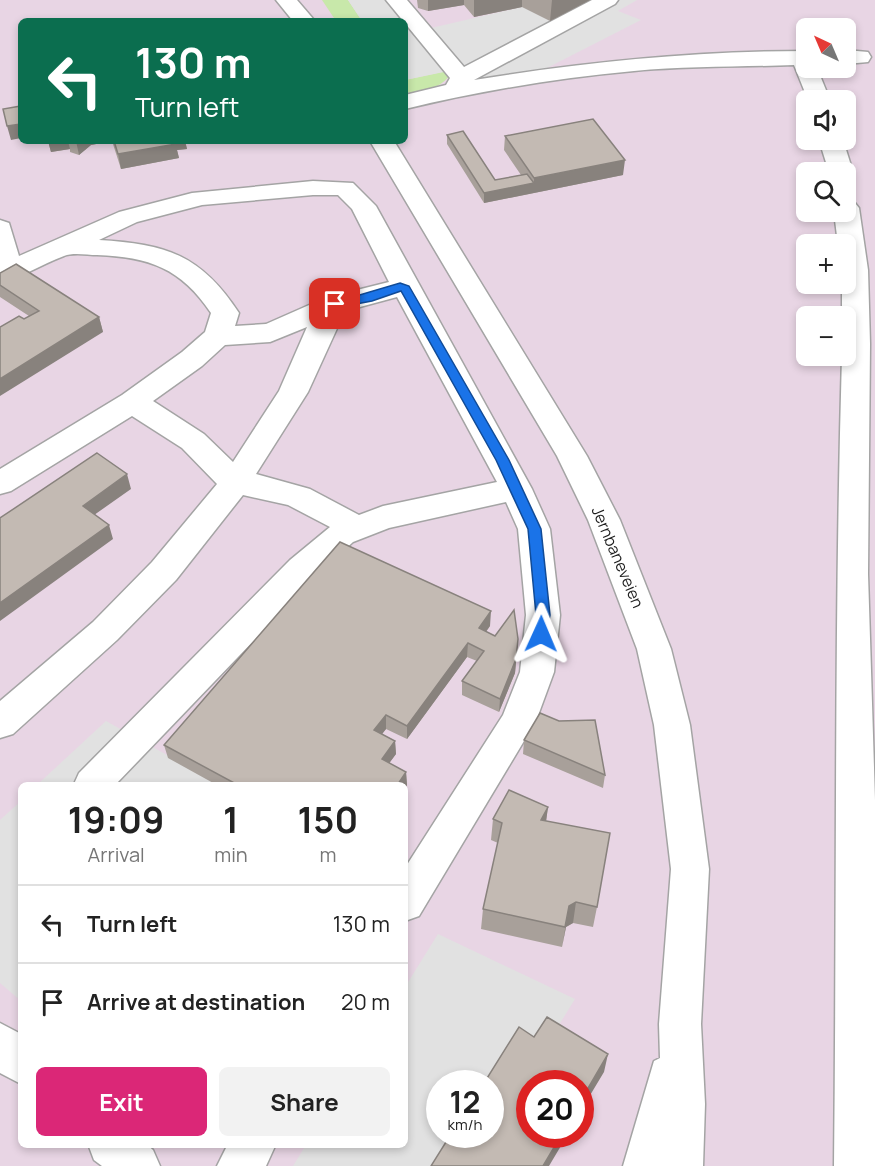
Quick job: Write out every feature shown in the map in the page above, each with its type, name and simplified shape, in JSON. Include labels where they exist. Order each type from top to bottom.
[{"type":"street","points":[[286,0],[301,18]]},
{"type":"street","points":[[396,0],[458,84]]},
{"type":"street","points":[[408,101],[458,84],[608,0]]},
{"type":"street","points":[[458,84],[637,64],[796,58]]},
{"type":"street","name":"Jernbaneveien","points":[[384,144],[420,208],[572,456],[604,520],[654,649],[672,725],[690,869],[680,1024],[683,1104],[680,1166]]},
{"type":"street","points":[[0,228],[5,273],[128,217],[201,198],[313,188],[344,188],[363,206],[404,286],[502,460],[534,529],[543,615],[537,672],[518,721],[408,898]]},
{"type":"street","points":[[848,222],[855,270],[852,574],[857,841],[857,1166]]},
{"type":"street","points":[[0,483],[132,402],[192,359],[218,336],[225,313],[211,293],[188,270],[153,255],[111,247],[62,246]]},
{"type":"street","points":[[218,336],[270,333],[335,304],[368,298],[404,286]]},
{"type":"street","points":[[0,723],[127,608],[164,571],[235,483],[293,392],[321,327],[335,304]]},
{"type":"street","points":[[132,402],[193,441],[235,483],[271,486],[305,497],[357,528]]},
{"type":"street","points":[[94,782],[302,569],[342,534],[383,518],[516,489]]},
{"type":"street","name":"Jernbaneveien","points":[[646,1166],[654,1142],[680,1024]]},
{"type":"street","points":[[0,1044],[18,1060]]},
{"type":"street","points":[[115,1148],[137,1166]]},
{"type":"street","points":[[240,1166],[251,1148]]},
{"type":"shaded area","points":[[0,0],[875,0],[875,1166],[0,1166]]},
{"type":"shaded area","points":[[348,0],[408,0],[431,28],[522,7],[589,0],[637,0],[618,11],[641,20],[543,70],[484,78],[463,68],[408,79],[408,18],[360,18]]},
{"type":"shaded area","points":[[106,721],[215,782],[40,782]]},
{"type":"shaded area","points":[[18,804],[18,998],[0,983],[0,820]]},
{"type":"shaded area","points":[[438,934],[575,999],[536,1062],[504,1077],[504,1070],[426,1070],[426,1148],[459,1148],[448,1166],[293,1166],[304,1148],[408,1148],[408,982]]},
{"type":"green space","points":[[322,0],[348,0],[360,18],[334,18]]},
{"type":"green space","points":[[447,71],[449,76],[445,81],[429,89],[408,92],[408,79]]},
{"type":"building","points":[[18,106],[18,124],[7,126],[3,109]]},
{"type":"building","points":[[593,119],[625,160],[534,178],[505,136]]},
{"type":"building","points":[[463,131],[495,180],[527,174],[534,183],[484,193],[447,135]]},
{"type":"building","points":[[115,144],[176,144],[118,154]]},
{"type":"building","points":[[16,264],[99,317],[0,379],[0,327],[19,316],[24,319],[39,311],[0,285],[0,273]]},
{"type":"building","points":[[97,453],[127,474],[83,506],[109,525],[0,603],[0,518]]},
{"type":"building","points":[[340,542],[491,611],[479,628],[495,636],[514,610],[518,639],[516,659],[500,699],[462,681],[484,651],[468,643],[407,726],[386,715],[374,730],[395,741],[382,759],[406,772],[399,782],[232,782],[164,745]]},
{"type":"building","points":[[540,713],[559,721],[595,720],[605,775],[524,740]]},
{"type":"building","points":[[509,790],[548,807],[541,820],[610,833],[597,907],[576,902],[569,906],[565,927],[483,909],[502,823],[493,819]]},
{"type":"building","points":[[547,1017],[608,1054],[594,1078],[594,1070],[516,1070],[516,1148],[554,1148],[543,1166],[431,1166],[442,1148],[504,1148],[504,1070],[492,1070],[519,1027],[534,1037]]},
{"type":"route","points":[[335,304],[368,298],[404,286],[502,460],[534,529],[543,615],[541,634]]}]
